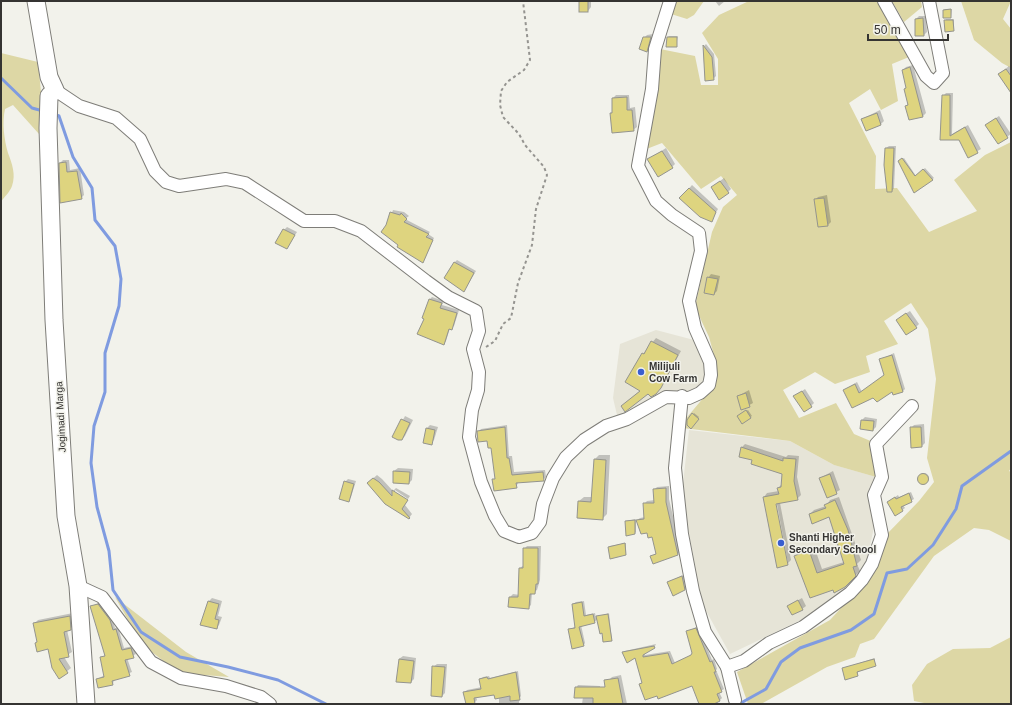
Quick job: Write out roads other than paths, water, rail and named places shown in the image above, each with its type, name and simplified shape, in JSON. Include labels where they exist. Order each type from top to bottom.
[{"type":"main road","points":[[36,1],[49,77],[55,90]]},
{"type":"main road","name":"Jogimadi Marga","points":[[55,90],[49,96],[48,109],[54,320],[66,516],[78,586],[86,704]]},
{"type":"street","points":[[55,90],[79,106],[116,118],[140,139],[155,171],[166,182],[179,186],[226,179],[245,182],[304,220],[335,221],[361,231],[448,297],[476,311],[479,331],[473,349],[479,372],[478,390],[472,410],[468,437],[481,482],[495,516],[504,531],[519,537],[532,533],[540,522],[543,504],[553,478],[566,457],[584,440],[606,426],[627,419],[666,396],[682,396],[689,398],[700,393],[709,385],[711,375],[705,349],[695,328],[689,301],[701,251],[699,233],[672,215],[656,201],[638,166],[652,89],[655,49],[670,1]]},
{"type":"street","points":[[884,1],[926,76],[934,83],[943,72],[929,1]]},
{"type":"street","points":[[682,396],[675,468],[682,534],[693,591],[704,632],[727,667],[735,700]]},
{"type":"street","points":[[727,667],[744,661],[769,643],[802,627],[850,593],[862,580],[872,564],[882,535],[874,495],[882,477],[876,444],[912,406]]},
{"type":"street","points":[[78,586],[102,596],[151,662],[181,678],[226,686],[261,696],[270,704]]},
{"type":"waterway","points":[[1,78],[32,108],[43,111]]},
{"type":"waterway","points":[[54,114],[59,116],[73,157],[92,188],[95,220],[115,246],[121,279],[119,306],[105,353],[105,392],[94,426],[91,463],[97,507],[109,551],[113,590],[141,632],[180,657],[228,667],[278,680],[326,704]]},
{"type":"waterway","points":[[739,704],[766,689],[781,662],[800,648],[851,630],[874,614],[887,573],[907,569],[933,545],[956,509],[962,486],[1011,451]]},
{"type":"place","name":"Milijuli Cow Farm","points":[[641,372]]},
{"type":"place","name":"Shanti Higher Secondary School","points":[[781,543]]}]
